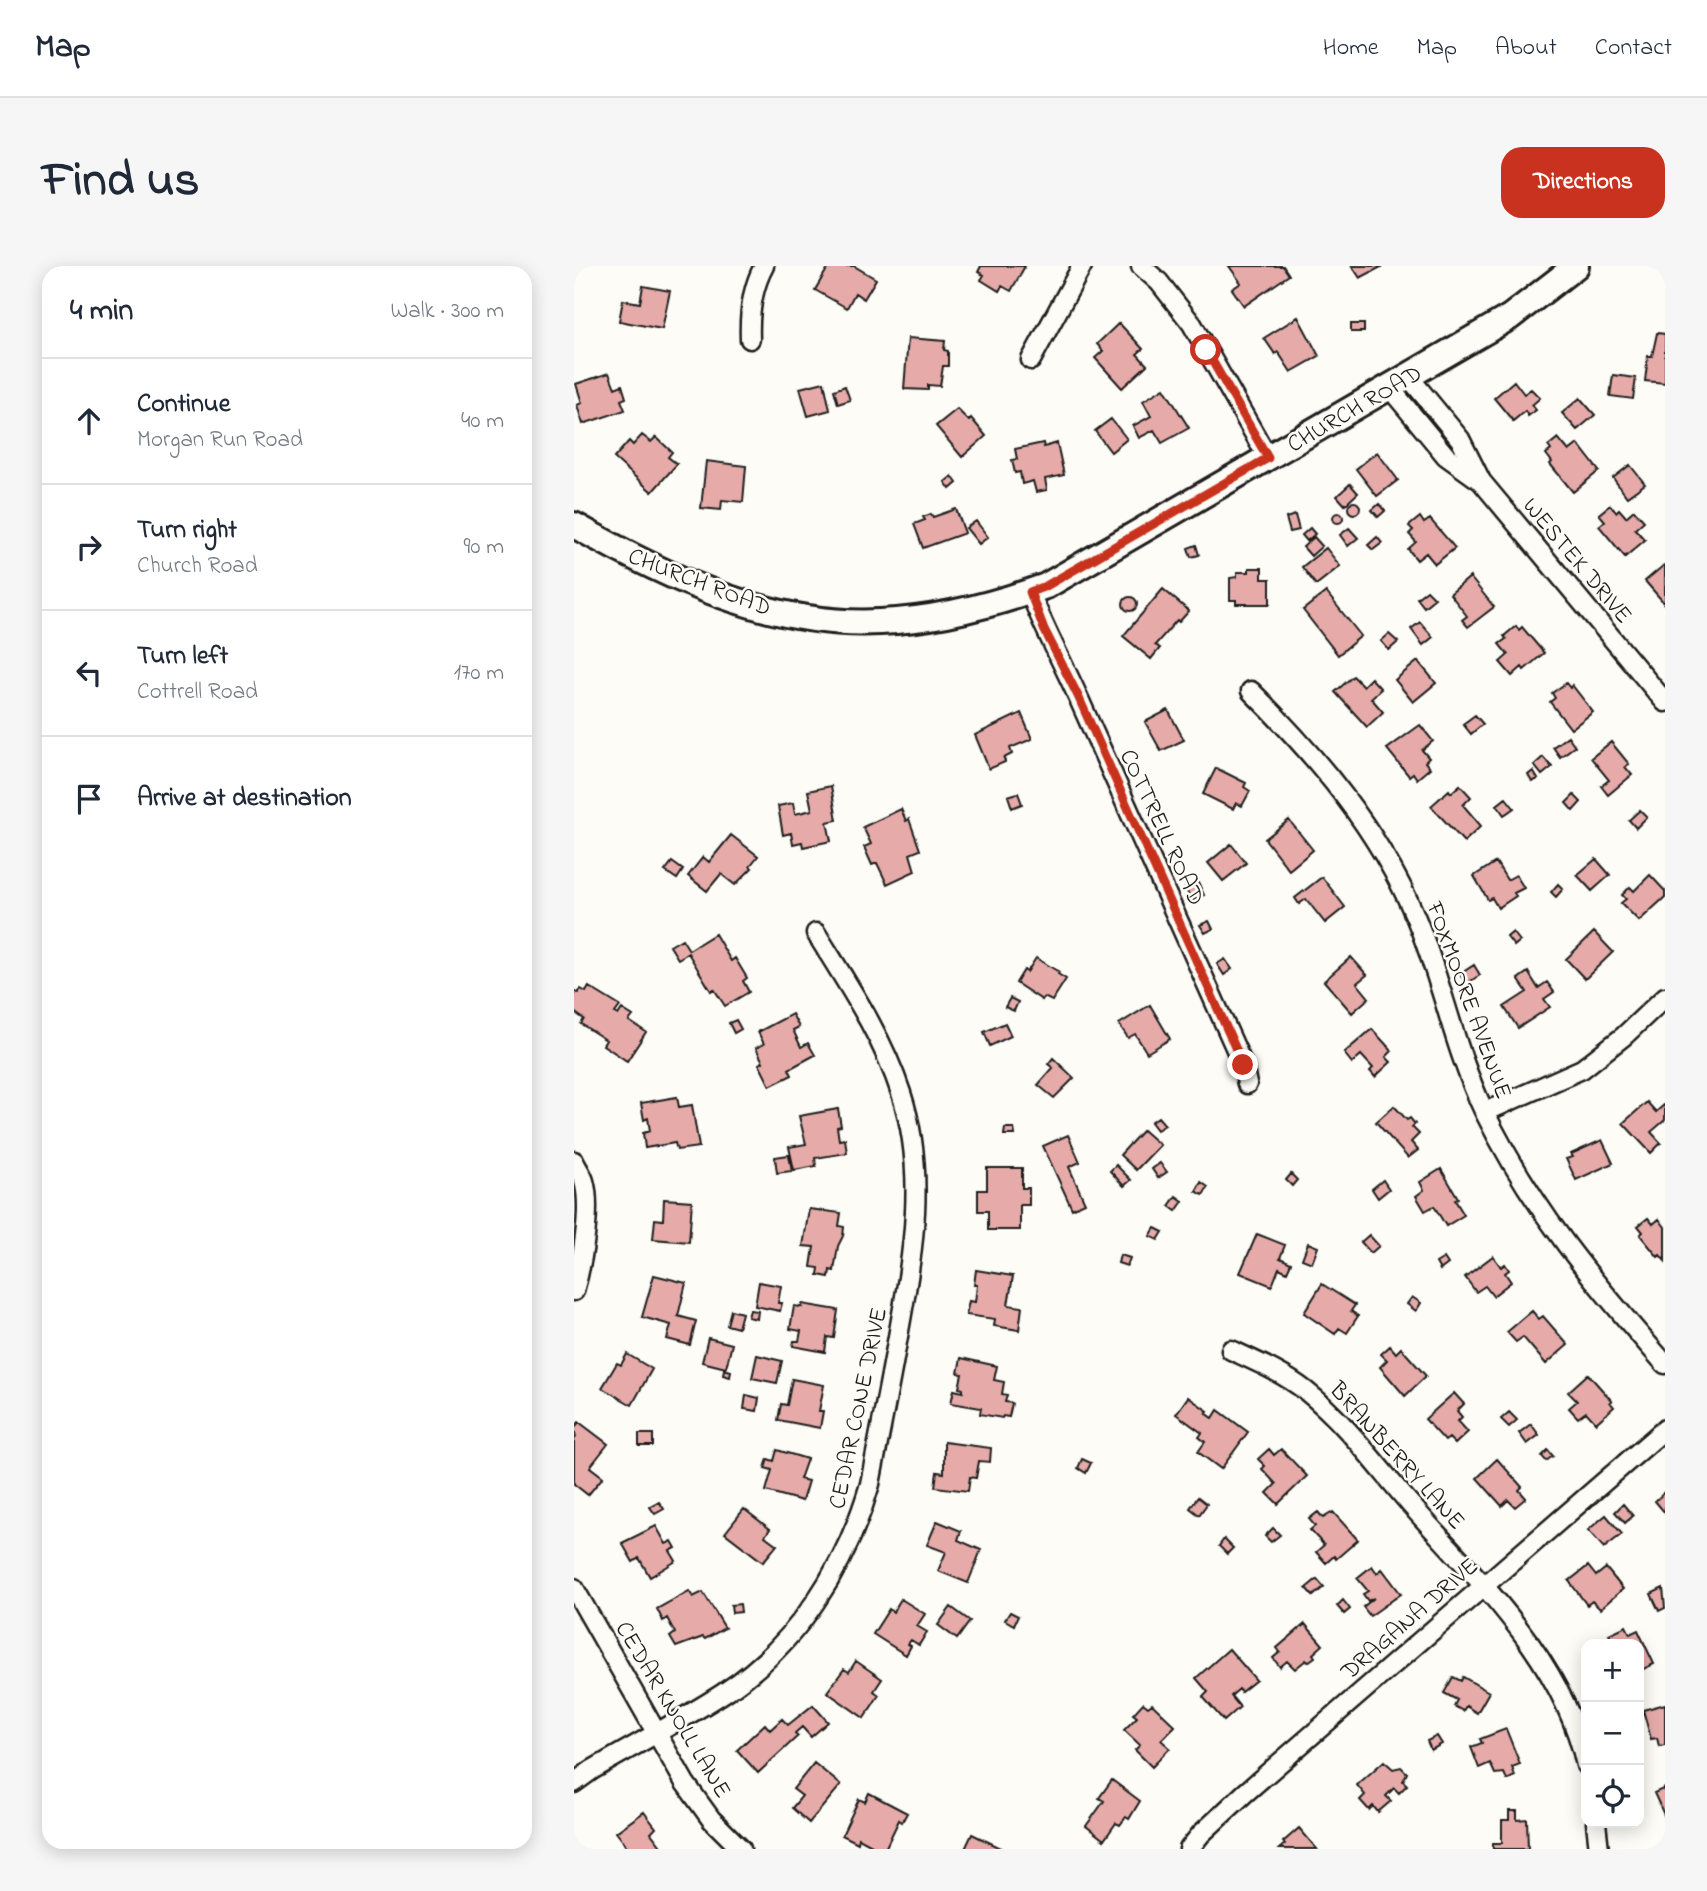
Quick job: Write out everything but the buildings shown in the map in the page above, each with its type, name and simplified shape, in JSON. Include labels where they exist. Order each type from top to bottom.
[{"type":"main road","name":"CHURCH ROAD","points":[[574,525],[682,579],[736,600],[802,616],[838,621],[891,621],[928,617],[992,604],[1046,586],[1268,458],[1510,317],[1576,266]]},
{"type":"street","points":[[750,339],[749,322],[753,294],[764,266]]},
{"type":"street","points":[[1031,360],[1082,266]]},
{"type":"street","points":[[1141,266],[1158,282],[1192,324],[1268,458]]},
{"type":"street","name":"WESTEK DRIVE","points":[[1399,382],[1446,456],[1481,481],[1665,702]]},
{"type":"street","name":"COTTRELL ROAD","points":[[1030,592],[1044,629],[1078,696],[1243,1065],[1247,1084]]},
{"type":"street","name":"FOXMOORE AVENUE","points":[[1251,691],[1335,782],[1362,819],[1391,867],[1415,916],[1456,1040],[1485,1112],[1521,1181],[1559,1237],[1665,1364]]},
{"type":"street","name":"CEDAR CONE DRIVE","points":[[574,1783],[724,1693],[762,1664],[823,1593],[840,1563],[862,1513],[873,1470],[910,1262],[916,1193],[915,1164],[901,1094],[878,1037],[816,933]]},
{"type":"street","points":[[1485,1112],[1582,1069],[1624,1036],[1665,997]]},
{"type":"street","points":[[574,1161],[583,1179],[586,1193],[585,1240],[574,1291]]},
{"type":"street","name":"BRANBERRY LANE","points":[[1231,1350],[1284,1375],[1336,1419],[1529,1641],[1549,1670],[1575,1724],[1581,1746]]},
{"type":"street","name":"DRAGANA DRIVE","points":[[1189,1849],[1201,1834],[1245,1793],[1665,1429]]},
{"type":"street","name":"CEDAR KNOLL LANE","points":[[574,1588],[685,1783],[711,1819],[741,1849]]},
{"type":"street","points":[[1597,1828],[1599,1849]]},
{"type":"route","points":[[1206,350],[1268,458],[1046,586],[1030,592],[1044,629],[1078,696],[1243,1065]]}]
